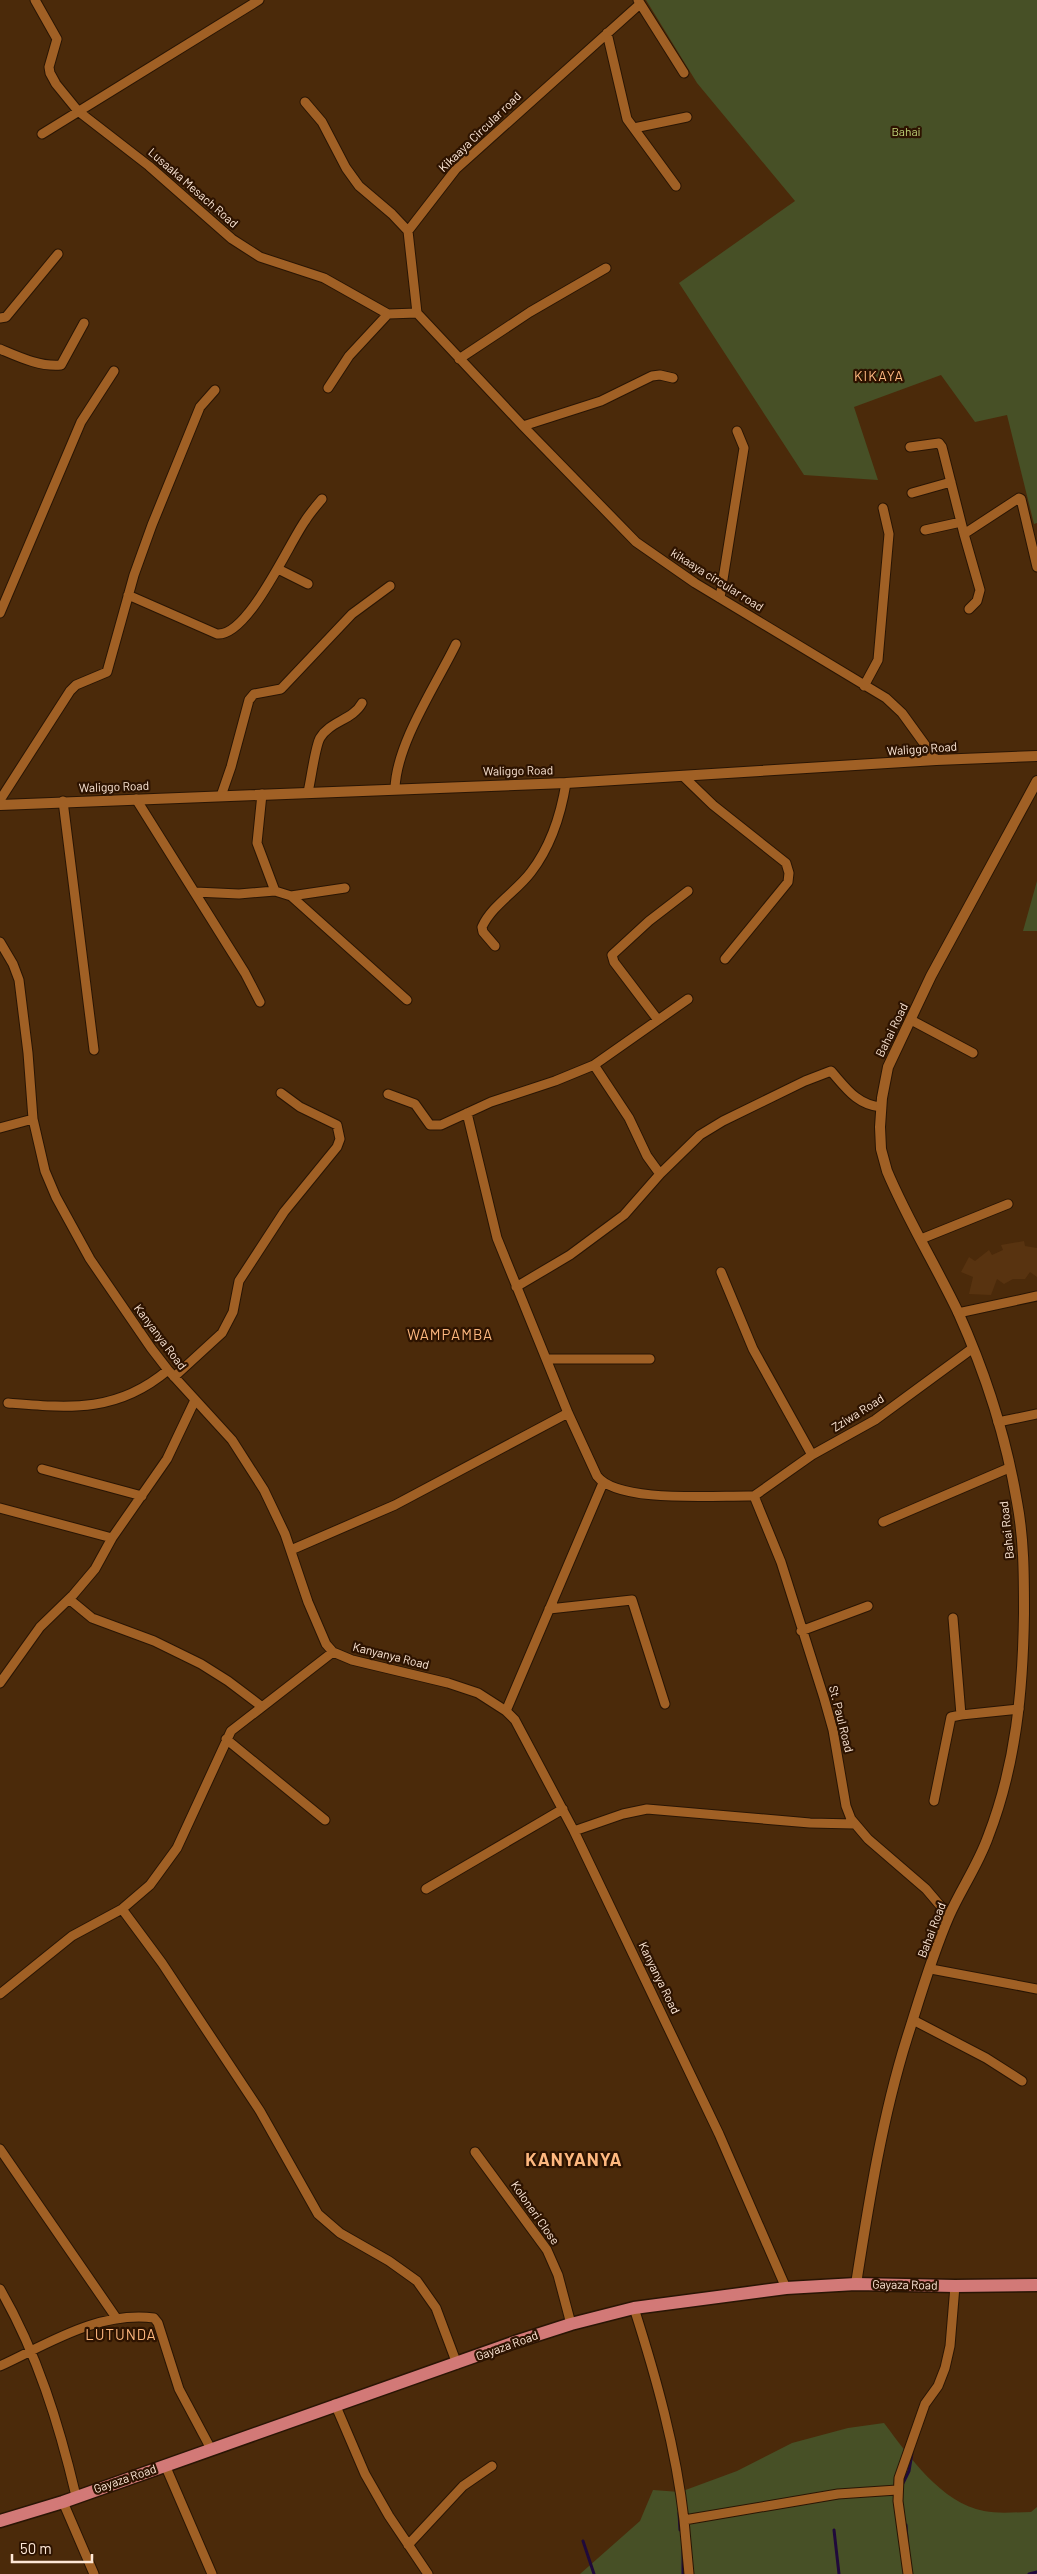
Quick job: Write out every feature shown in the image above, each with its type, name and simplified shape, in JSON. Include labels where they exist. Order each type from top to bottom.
[{"type":"main road","name":"Gayaza Road","points":[[0,2521],[62,2502],[335,2404],[571,2324],[634,2308],[786,2288],[856,2284],[1037,2285]]},
{"type":"street","name":"Lusaaka Mesach Road","points":[[35,0],[57,39],[49,66],[50,73],[56,84],[78,111],[149,166],[209,220],[247,249],[267,260],[324,278],[388,314]]},
{"type":"street","points":[[42,134],[162,62],[259,0]]},
{"type":"street","points":[[639,2],[684,73]]},
{"type":"street","name":"Kikaaya Circular road","points":[[408,231],[456,169],[607,34],[639,2]]},
{"type":"street","points":[[607,34],[627,119],[676,186]]},
{"type":"street","points":[[306,102],[322,122],[346,168],[359,186],[392,214],[408,231],[417,313],[388,314],[349,356],[328,388]]},
{"type":"street","points":[[634,128],[687,116]]},
{"type":"street","points":[[0,318],[6,317],[58,254]]},
{"type":"street","points":[[459,359],[530,312],[606,268]]},
{"type":"street","name":"kikaaya circular road","points":[[417,313],[636,542],[695,583],[886,698],[902,713],[936,760]]},
{"type":"street","points":[[0,349],[25,360],[54,366],[61,365],[84,323]]},
{"type":"street","points":[[1,611],[81,422],[114,371]]},
{"type":"street","points":[[523,426],[601,401],[652,376],[660,375],[673,378]]},
{"type":"street","points":[[0,800],[70,691],[76,685],[107,672],[128,595],[152,525],[200,407],[215,390]]},
{"type":"street","points":[[720,598],[744,448],[737,431]]},
{"type":"street","points":[[910,446],[939,443],[980,590],[977,601],[968,609]]},
{"type":"street","points":[[912,492],[951,482]]},
{"type":"street","points":[[128,595],[217,634],[224,635],[231,632],[259,599],[305,520],[322,499]]},
{"type":"street","points":[[964,534],[1016,499],[1021,499],[1037,567]]},
{"type":"street","points":[[864,686],[878,660],[889,534],[883,508]]},
{"type":"street","points":[[925,530],[961,522]]},
{"type":"street","points":[[278,569],[308,584]]},
{"type":"street","points":[[221,796],[249,700],[254,694],[281,689],[352,614],[390,586]]},
{"type":"street","points":[[395,789],[399,762],[425,703],[456,644]]},
{"type":"street","points":[[308,792],[320,738],[333,725],[357,712],[362,703]]},
{"type":"street","name":"Waliggo Road","points":[[0,805],[63,801],[566,783],[936,760],[1037,756]]},
{"type":"street","points":[[683,776],[713,805],[786,863],[789,873],[788,882],[725,959]]},
{"type":"street","name":"Bahai Road","points":[[856,2284],[872,2181],[883,2126],[913,2020],[949,1916],[988,1840],[1000,1802],[1012,1755],[1023,1666],[1022,1535],[998,1422],[973,1348],[958,1313],[897,1196],[887,1171],[881,1149],[881,1107],[888,1067],[931,976],[1037,781]]},
{"type":"street","points":[[495,946],[483,932],[482,927],[531,872],[548,844],[561,811],[566,783]]},
{"type":"street","points":[[262,794],[257,843],[259,854],[274,891]]},
{"type":"street","points":[[136,799],[245,973],[260,1002]]},
{"type":"street","points":[[63,801],[94,1050]]},
{"type":"street","points":[[195,892],[238,894],[274,891],[292,896],[345,888]]},
{"type":"street","points":[[658,1020],[614,962],[612,955],[649,921],[688,891]]},
{"type":"street","points":[[292,896],[408,1000]]},
{"type":"street","name":"Kanyanya Road","points":[[0,942],[13,964],[22,997],[32,1119],[45,1171],[66,1219],[90,1259],[171,1373],[232,1440],[246,1461],[275,1512],[291,1550],[320,1634],[334,1652],[352,1660],[448,1682],[478,1693],[506,1711],[523,1732],[574,1831],[719,2134],[786,2288]]},
{"type":"street","points":[[388,1094],[415,1104],[430,1125],[434,1126],[491,1102],[594,1066],[688,999]]},
{"type":"street","points":[[911,1020],[973,1053]]},
{"type":"street","points":[[594,1066],[629,1118],[647,1156],[660,1174]]},
{"type":"street","points":[[516,1287],[570,1255],[624,1215],[690,1143],[723,1121],[831,1071],[857,1099],[868,1106],[881,1107]]},
{"type":"street","points":[[8,1403],[55,1408],[98,1404],[137,1392],[171,1373],[222,1333],[233,1312],[239,1280],[284,1212],[337,1147],[340,1139],[337,1125],[300,1107],[281,1094]]},
{"type":"street","points":[[467,1113],[497,1238],[568,1413],[603,1483],[621,1491],[653,1495],[754,1496]]},
{"type":"street","points":[[0,1128],[32,1119]]},
{"type":"street","points":[[921,1239],[1008,1204]]},
{"type":"street","points":[[721,1272],[753,1349],[812,1455]]},
{"type":"street","points":[[958,1313],[1037,1296]]},
{"type":"street","name":"Zziwa Road","points":[[754,1496],[812,1455],[875,1420],[973,1348]]},
{"type":"street","points":[[547,1359],[650,1359]]},
{"type":"street","points":[[0,1683],[40,1627],[68,1600],[95,1569],[112,1538],[177,1442],[195,1400]]},
{"type":"street","points":[[291,1550],[395,1504],[568,1413]]},
{"type":"street","points":[[998,1422],[1037,1414]]},
{"type":"street","points":[[883,1522],[1009,1468]]},
{"type":"street","points":[[42,1469],[142,1496]]},
{"type":"street","points":[[506,1711],[603,1483]]},
{"type":"street","name":"St. Paul Road","points":[[754,1496],[781,1562],[833,1730],[844,1800],[854,1824],[868,1839],[926,1889],[949,1916]]},
{"type":"street","points":[[0,1508],[112,1538]]},
{"type":"street","points":[[68,1600],[92,1618],[154,1641],[200,1664],[228,1681],[261,1706]]},
{"type":"street","points":[[549,1609],[632,1600],[665,1704]]},
{"type":"street","points":[[801,1631],[868,1606]]},
{"type":"street","points":[[953,1618],[961,1714]]},
{"type":"street","points":[[0,1994],[72,1936],[122,1909],[150,1885],[168,1863],[177,1848],[226,1739],[237,1724],[334,1652]]},
{"type":"street","points":[[934,1801],[951,1717],[961,1714],[1019,1709]]},
{"type":"street","points":[[226,1739],[325,1820]]},
{"type":"street","points":[[426,1889],[563,1809]]},
{"type":"street","points":[[574,1831],[623,1814],[647,1809],[810,1823],[854,1824]]},
{"type":"street","points":[[122,1909],[162,1963],[260,2111],[318,2214],[340,2233],[389,2261],[417,2281],[436,2308],[457,2364]]},
{"type":"street","points":[[931,1969],[1037,1989]]},
{"type":"street","points":[[913,2020],[986,2058],[1022,2081]]},
{"type":"street","points":[[0,2149],[116,2319]]},
{"type":"street","name":"Koloneri Close","points":[[475,2152],[546,2250],[558,2275],[571,2324]]},
{"type":"street","points":[[908,2574],[897,2490],[899,2478],[925,2404],[938,2386],[945,2368],[952,2324],[955,2286]]},
{"type":"street","points":[[0,2289],[40,2368],[66,2454],[76,2496]]},
{"type":"street","points":[[634,2308],[648,2349],[678,2474],[689,2574]]},
{"type":"street","points":[[0,2366],[30,2350],[89,2326],[116,2319],[154,2318],[158,2323],[178,2389],[211,2449]]},
{"type":"street","points":[[335,2404],[365,2474],[428,2574]]},
{"type":"street","points":[[165,2465],[212,2574]]},
{"type":"street","points":[[408,2545],[463,2486],[492,2466]]},
{"type":"street","points":[[684,2520],[838,2494],[897,2490]]},
{"type":"street","points":[[62,2502],[94,2574]]},
{"type":"shaded area","points":[[1024,1241],[1025,1246],[1037,1248],[1037,1277],[1030,1272],[1025,1279],[1013,1279],[1004,1284],[997,1279],[991,1295],[969,1294],[973,1277],[961,1272],[969,1257],[975,1261],[989,1250],[992,1255],[1003,1250],[1001,1245]]},
{"type":"green space","name":"Bahai","points":[[646,0],[1037,0],[1037,523],[1034,524],[1007,415],[975,422],[941,375],[854,407],[878,480],[804,475],[679,283],[795,201],[697,83]]},
{"type":"green space","points":[[1037,881],[1037,931],[1023,931]]},
{"type":"green space","points":[[884,2423],[915,2463],[954,2499],[968,2506],[990,2512],[1031,2512],[1037,2507],[1037,2574],[580,2574],[640,2521],[653,2490],[680,2492],[737,2471],[792,2443],[848,2428]]},
{"type":"waterway","points":[[902,2485],[909,2471],[912,2453]]},
{"type":"waterway","points":[[679,2513],[680,2530]]},
{"type":"waterway","points":[[906,2525],[907,2539]]},
{"type":"waterway","points":[[834,2530],[839,2574]]},
{"type":"waterway","points":[[583,2541],[594,2574]]},
{"type":"waterway","points":[[683,2550],[683,2574]]},
{"type":"waterway","points":[[1029,2574],[1037,2572]]},
{"type":"district","name":"KIKAYA","points":[[879,376]]},
{"type":"district","name":"WAMPAMBA","points":[[450,1335]]},
{"type":"district","name":"KANYANYA","points":[[574,2160]]},
{"type":"district","name":"LUTUNDA","points":[[121,2335]]}]
